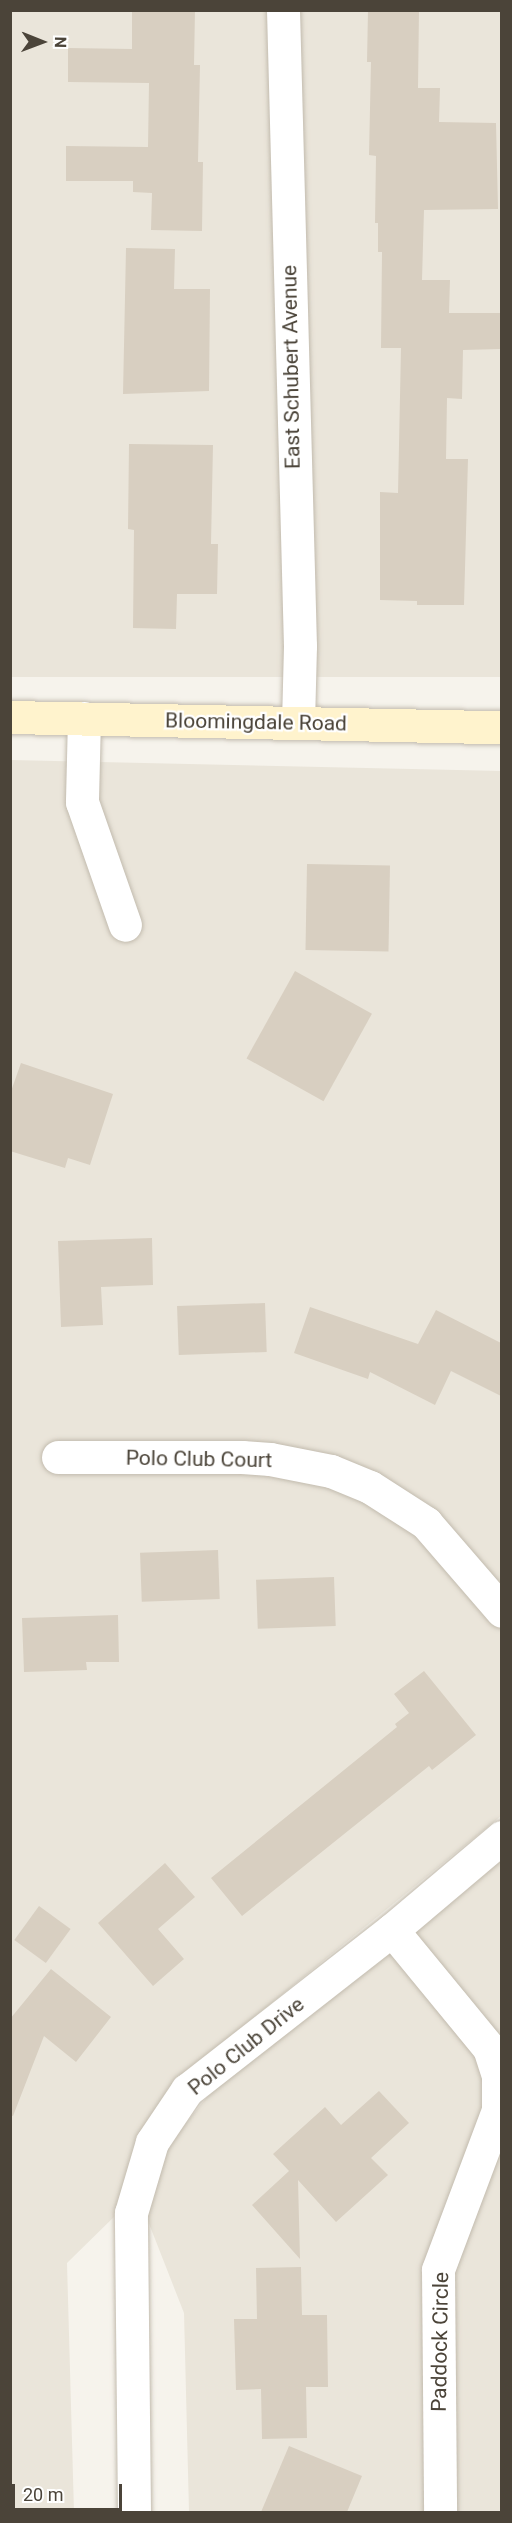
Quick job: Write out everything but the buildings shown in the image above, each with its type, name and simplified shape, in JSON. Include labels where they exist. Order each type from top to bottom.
[{"type":"main road","name":"Bloomingdale Road","points":[[10,717],[501,728]]},
{"type":"street","name":"East Schubert Avenue","points":[[283,10],[300,646],[298,723]]},
{"type":"street","points":[[84,718],[82,802],[125,925]]},
{"type":"street","name":"Polo Club Court","points":[[58,1457],[242,1457],[270,1459],[331,1471],[370,1487],[426,1523],[501,1611]]},
{"type":"street","name":"Polo Club Drive","points":[[134,2512],[131,2212],[152,2142],[187,2090],[392,1930],[501,1838]]},
{"type":"street","name":"Paddock Circle","points":[[392,1930],[489,2048],[498,2076],[498,2110],[438,2270],[440,2512]]},
{"type":"shaded area","points":[[11,11],[501,11],[501,677],[11,677]]},
{"type":"shaded area","points":[[10,760],[502,771],[501,1816],[188,2071],[120,2211],[67,2263],[74,2512],[10,2512]]},
{"type":"shaded area","points":[[501,1855],[501,2512],[189,2512],[184,2313],[146,2216],[167,2147],[219,2082]]}]
